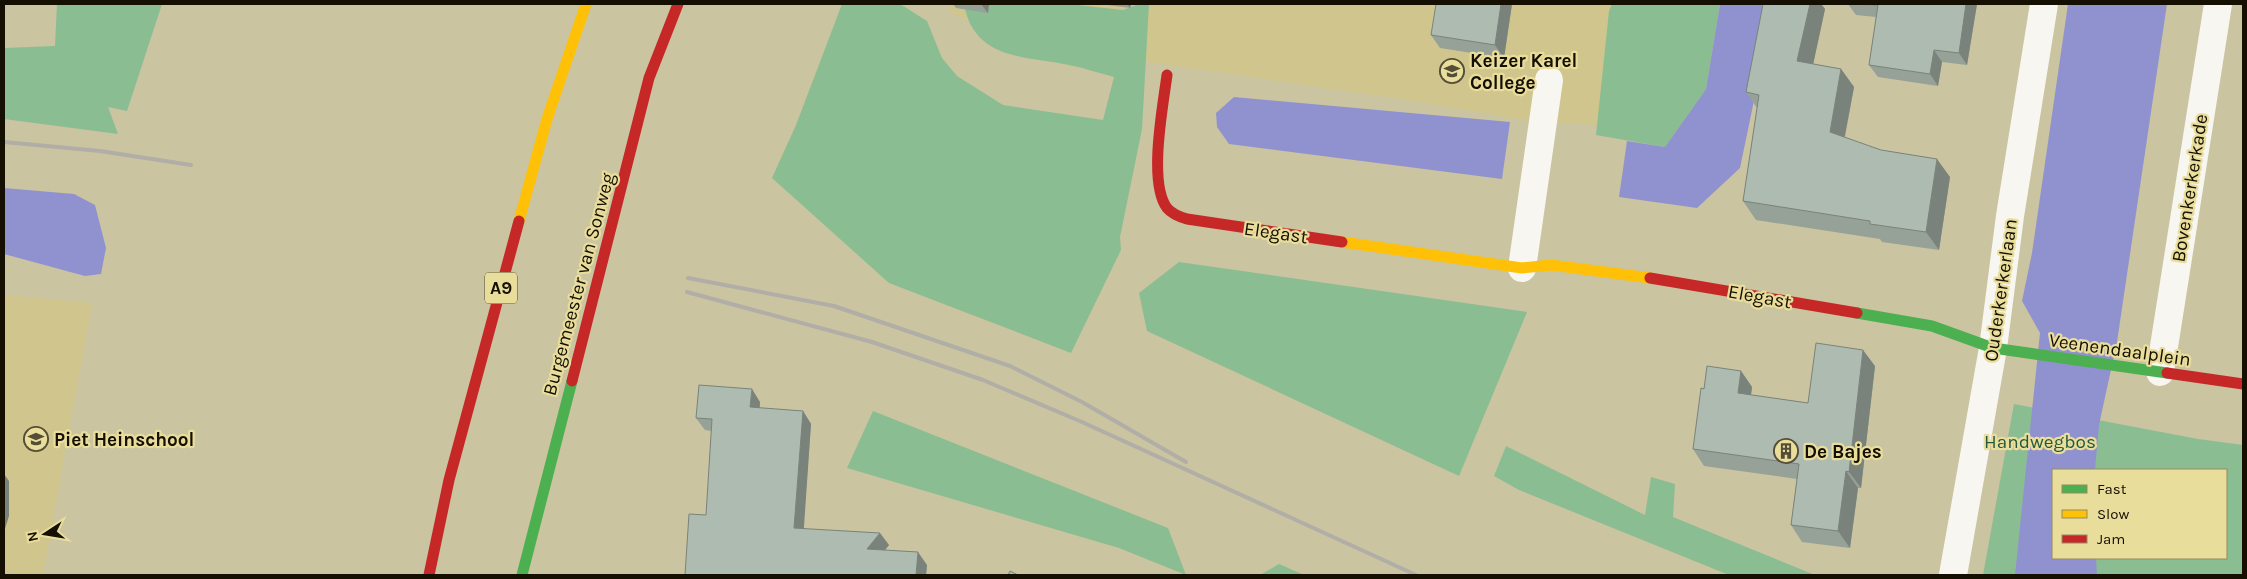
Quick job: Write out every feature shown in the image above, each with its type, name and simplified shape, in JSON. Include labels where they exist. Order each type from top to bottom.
[{"type":"main road","name":"A9","points":[[429,575],[449,480],[537,157],[586,4]]},
{"type":"main road","name":"Burgemeester van Sonweg","points":[[522,575],[530,537],[649,78],[678,4]]},
{"type":"main road","name":"Elegast","points":[[1167,75],[1157,176],[1166,207],[1178,216],[1522,268],[1551,265],[1701,285],[1932,326],[1993,348]]},
{"type":"main road","name":"Veenendaalplein","points":[[1993,348],[2243,384]]},
{"type":"street","name":"Ouderkerkerlaan","points":[[1953,575],[1993,348],[2010,216],[2044,4]]},
{"type":"street","name":"Bovenkerkerkade","points":[[2148,370],[2218,4]]},
{"type":"street","points":[[1522,268],[1549,80]]},
{"type":"shaded area","name":"Keizer Karel College","points":[[951,4],[1707,4],[1648,129],[1525,120],[1394,98],[1022,43],[950,12]]},
{"type":"shaded area","name":"Piet Heinschool","points":[[4,295],[92,303],[43,575],[4,575]]},
{"type":"green space","points":[[57,4],[162,4],[127,111],[108,107],[118,134],[4,119],[4,48],[55,46]]},
{"type":"green space","points":[[842,4],[900,4],[927,21],[942,58],[957,76],[1003,105],[1103,120],[1114,77],[1075,66],[1019,57],[990,46],[978,36],[970,22],[964,4],[1068,4],[1123,10],[1139,4],[1149,4],[1142,129],[1120,237],[1121,250],[1071,353],[889,283],[772,178],[796,125]]},
{"type":"green space","points":[[1612,4],[1720,4],[1706,89],[1665,147],[1596,135],[1609,11]]},
{"type":"green space","points":[[1179,262],[1527,312],[1459,476],[1147,331],[1139,293]]},
{"type":"green space","name":"Handwegbos","points":[[2014,404],[2198,439],[2243,445],[2243,575],[1983,575]]},
{"type":"green space","points":[[873,411],[1168,528],[1186,575],[1119,548],[847,468]]},
{"type":"green space","points":[[1506,446],[1645,515],[1651,477],[1675,484],[1673,517],[1815,575],[1729,575],[1519,490],[1494,476]]},
{"type":"green space","points":[[1279,564],[1304,575],[1260,575]]},
{"type":"water","points":[[1720,4],[1774,4],[1740,168],[1697,208],[1619,197],[1627,141],[1665,147],[1706,89]]},
{"type":"water","points":[[2068,4],[2167,4],[2117,342],[2099,425],[2095,469],[2052,469],[2052,559],[2096,559],[2097,575],[2015,575],[2040,333],[2022,301],[2032,253]]},
{"type":"water","points":[[1234,97],[1510,122],[1502,179],[1229,144],[1217,127],[1216,113]]},
{"type":"water","points":[[4,188],[74,194],[95,205],[106,248],[101,274],[85,276],[4,254]]},
{"type":"building","points":[[1436,4],[1501,4],[1495,45],[1431,35]]},
{"type":"building","points":[[1763,4],[1810,4],[1797,61],[1841,69],[1830,132],[1881,150],[1937,159],[1926,232],[1743,201],[1759,95],[1746,92]]},
{"type":"building","points":[[1859,4],[1966,4],[1959,53],[1934,50],[1930,74],[1869,65],[1878,5]]},
{"type":"building","name":"De Bajes","points":[[1816,343],[1863,350],[1849,472],[1846,471],[1838,531],[1791,525],[1799,464],[1693,449],[1701,388],[1704,389],[1707,366],[1741,371],[1738,393],[1808,403]]},
{"type":"building","points":[[699,385],[752,389],[750,407],[803,411],[794,528],[880,533],[867,549],[918,552],[916,575],[685,575],[689,514],[706,515],[712,419],[696,418]]},
{"type":"building","points":[[1010,571],[1018,575],[1008,575]]},
{"type":"railway","points":[[4,142],[100,151],[191,165]]},
{"type":"railway","points":[[688,278],[834,306],[1010,366],[1082,402],[1186,462]]},
{"type":"railway","points":[[687,292],[872,342],[983,380],[1082,422],[1416,575]]},
{"type":"traffic: fast","points":[[1857,313],[1932,326],[1993,348],[2167,373]]},
{"type":"traffic: fast","points":[[522,575],[572,381]]},
{"type":"traffic: slow","points":[[519,221],[547,119],[586,4]]},
{"type":"traffic: slow","points":[[1342,242],[1522,268],[1551,265],[1650,278]]},
{"type":"traffic: jam","points":[[572,381],[649,78],[678,4]]},
{"type":"traffic: jam","points":[[1167,75],[1158,144],[1158,181],[1161,196],[1169,210],[1187,219],[1342,242]]},
{"type":"traffic: jam","points":[[429,575],[449,480],[519,221]]},
{"type":"traffic: jam","points":[[1650,278],[1857,313]]},
{"type":"traffic: jam","points":[[2167,373],[2243,384]]},
{"type":"place","name":"Keizer Karel College","points":[[1452,71]]},
{"type":"place","name":"Piet Heinschool","points":[[36,439]]},
{"type":"place","name":"De Bajes","points":[[1786,451]]}]
